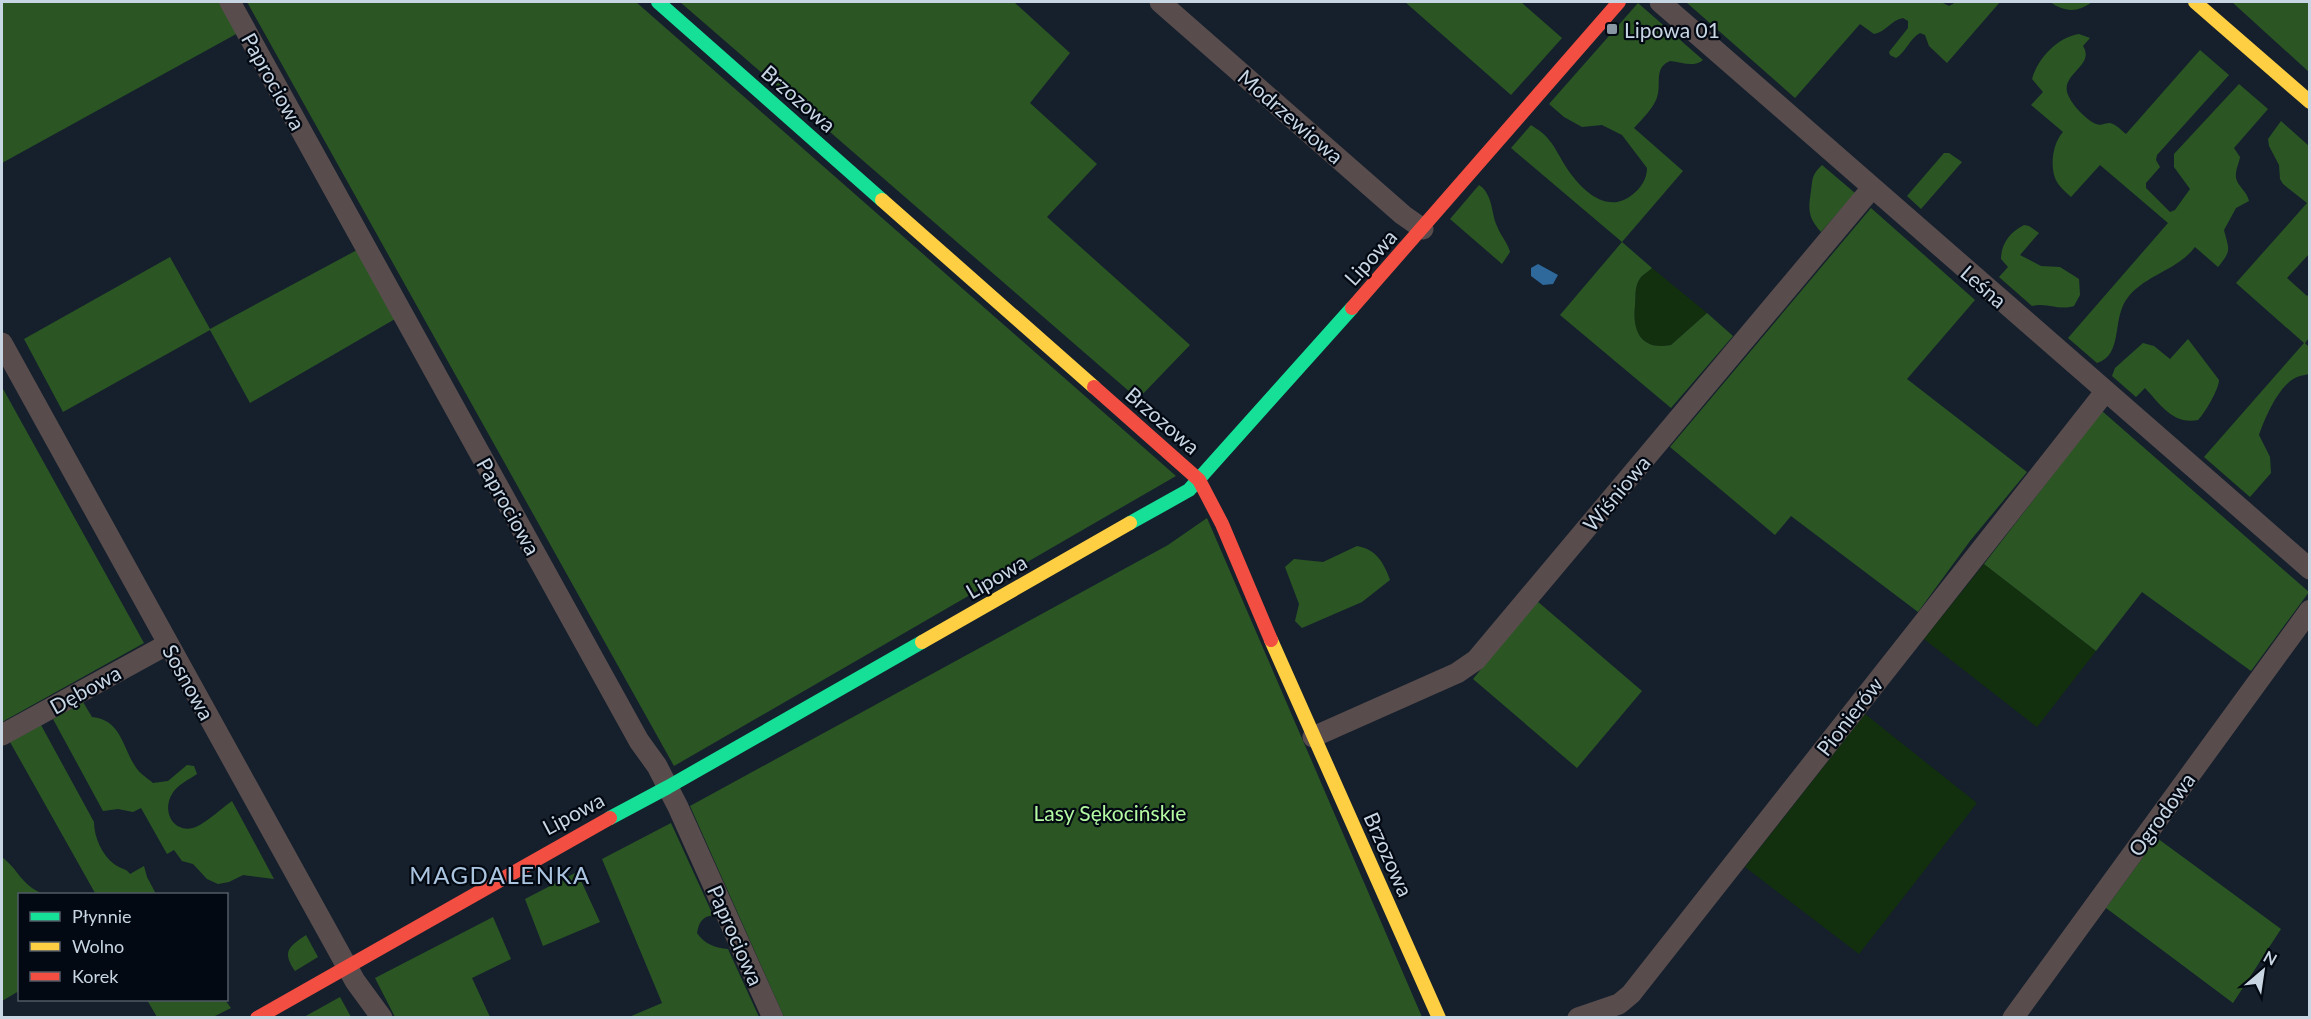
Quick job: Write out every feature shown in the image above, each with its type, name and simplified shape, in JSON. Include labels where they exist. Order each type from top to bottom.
[{"type":"street","name":"Paprociowa","points":[[230,2],[628,720],[668,787],[773,1017]]},
{"type":"street","name":"Brzozowa","points":[[658,2],[1199,480],[1222,524],[1313,737],[1439,1017]]},
{"type":"street","name":"Modrzewiowa","points":[[1160,2],[1403,215],[1423,229]]},
{"type":"street","name":"Lipowa","points":[[257,1017],[348,968],[579,832],[668,787],[1177,498],[1199,480],[1423,229],[1619,2]]},
{"type":"street","name":"Leśna","points":[[1660,2],[2104,392],[2310,568]]},
{"type":"street","points":[[2195,2],[2310,102]]},
{"type":"street","name":"Wiśniowa","points":[[1313,737],[1457,673],[1476,660],[1872,188]]},
{"type":"street","name":"Sosnowa","points":[[2,343],[355,981],[382,1017]]},
{"type":"street","name":"Pionierów","points":[[1578,1017],[1619,1004],[1631,994],[2104,392]]},
{"type":"street","name":"Ogrodowa","points":[[2013,1017],[2310,610]]},
{"type":"street","name":"Dębowa","points":[[2,735],[168,644]]},
{"type":"green space","points":[[2,2],[220,2],[238,33],[2,163]]},
{"type":"green space","points":[[247,2],[636,2],[1176,476],[674,766]]},
{"type":"green space","points":[[680,2],[1014,2],[1070,53],[1030,103],[1097,164],[1047,217],[1190,345],[1138,399]]},
{"type":"green space","points":[[1405,2],[1521,2],[1562,38],[1511,95]]},
{"type":"green space","points":[[1686,2],[1941,2],[1949,6],[1956,2],[2000,2],[1947,63],[1929,46],[1925,35],[1920,33],[1896,58],[1890,55],[1889,52],[1908,28],[1908,21],[1903,18],[1874,34],[1860,24],[1795,98]]},
{"type":"green space","points":[[2050,2],[2092,2],[2071,10]]},
{"type":"green space","points":[[2232,2],[2309,2],[2309,72]]},
{"type":"green space","points":[[1638,3],[1703,60],[1695,64],[1670,61],[1665,64],[1661,68],[1656,100],[1634,128],[1683,171],[1622,242],[1511,148],[1531,125],[1554,146],[1579,184],[1595,197],[1613,202],[1623,200],[1638,189],[1645,180],[1647,168],[1622,135],[1602,125],[1582,127],[1564,117],[1549,104]]},
{"type":"green space","points":[[2079,34],[2090,38],[2083,46],[2086,53],[2085,59],[2067,85],[2071,101],[2092,122],[2098,125],[2110,123],[2126,134],[2200,50],[2229,75],[2157,155],[2156,160],[2160,167],[2146,183],[2146,188],[2170,212],[2175,210],[2190,189],[2174,167],[2174,154],[2239,84],[2268,109],[2234,148],[2240,157],[2236,178],[2249,201],[2236,208],[2224,230],[2228,246],[2226,257],[2218,267],[2195,247],[2179,262],[2141,285],[2126,300],[2122,308],[2111,353],[2097,363],[2068,338],[2168,223],[2100,165],[2071,197],[2056,181],[2053,172],[2053,154],[2063,132],[2031,105],[2043,92],[2032,79],[2044,56],[2056,44]]},
{"type":"green space","points":[[2281,121],[2309,146],[2309,254],[2287,278],[2307,296],[2309,294],[2309,338],[2305,343],[2309,347],[2309,374],[2293,379],[2286,385],[2269,410],[2259,435],[2270,457],[2271,473],[2250,497],[2204,457],[2304,343],[2236,283],[2307,203],[2283,184],[2280,179],[2279,165],[2269,146],[2268,139]]},
{"type":"green space","points":[[1944,153],[1949,153],[1962,162],[1921,209],[1907,196]]},
{"type":"green space","points":[[1822,165],[1855,193],[1821,232],[1811,217],[1809,203],[1813,177]]},
{"type":"green space","points":[[1479,185],[1487,193],[1497,226],[1508,245],[1510,252],[1502,264],[1450,219]]},
{"type":"green space","points":[[1871,208],[1975,300],[1907,379],[2027,472],[1970,541],[1918,612],[1791,516],[1775,535],[1670,447]]},
{"type":"green space","points":[[2024,225],[2039,233],[2020,255],[2041,266],[2060,267],[2079,279],[2080,295],[2074,306],[2063,308],[2032,306],[1999,277],[2008,267],[2001,259],[2005,243],[2014,231]]},
{"type":"green space","points":[[1622,242],[1652,268],[1641,277],[1637,284],[1634,314],[1637,331],[1646,342],[1652,345],[1671,345],[1707,313],[1733,336],[1671,408],[1560,315]]},
{"type":"green space","points":[[357,250],[395,319],[250,403],[210,330],[63,412],[24,339],[170,257],[210,329]]},
{"type":"green space","points":[[1652,268],[1707,313],[1671,345],[1652,345],[1646,342],[1637,331],[1635,323],[1637,284],[1641,277]]},
{"type":"green space","points":[[2188,339],[2219,380],[2211,401],[2198,420],[2189,421],[2174,416],[2145,388],[2136,397],[2112,376],[2115,368],[2143,343],[2154,346],[2170,359]]},
{"type":"green space","points":[[2,387],[144,643],[2,722]]},
{"type":"green space","points":[[2102,411],[2309,592],[2251,671],[2142,592],[2096,651],[1984,564]]},
{"type":"green space","name":"Lasy Sękocińskie","points":[[1207,518],[1422,1017],[784,1017],[690,806],[1168,545]]},
{"type":"green space","points":[[1357,546],[1369,550],[1378,558],[1390,580],[1362,602],[1302,628],[1295,621],[1299,604],[1285,567],[1294,559],[1323,562]]},
{"type":"green space","points":[[1984,564],[2096,651],[2037,727],[1924,639]]},
{"type":"green space","points":[[1537,601],[1642,691],[1577,768],[1473,679]]},
{"type":"green space","points":[[83,702],[92,717],[102,719],[115,729],[137,769],[153,783],[168,781],[187,765],[194,766],[197,774],[177,788],[169,800],[169,813],[174,824],[186,829],[193,828],[208,820],[232,801],[274,879],[243,875],[229,882],[218,884],[207,879],[193,864],[182,861],[174,850],[167,854],[141,808],[133,812],[118,809],[103,811],[53,719]]},
{"type":"green space","points":[[1865,714],[1977,803],[1859,954],[1745,867]]},
{"type":"green space","points":[[41,725],[94,822],[97,840],[102,851],[114,864],[130,874],[144,866],[155,893],[95,893],[10,742]]},
{"type":"green space","points":[[671,823],[713,915],[702,921],[697,933],[711,945],[728,949],[759,1017],[629,1017],[662,1003],[602,859]]},
{"type":"green space","points":[[2157,838],[2281,929],[2233,1003],[2106,908]]},
{"type":"green space","points":[[2,857],[29,886],[41,893],[18,893],[18,992],[2,1001]]},
{"type":"green space","points":[[577,872],[600,922],[543,946],[525,899]]},
{"type":"green space","points":[[493,917],[511,959],[472,978],[490,1017],[395,1017],[375,978]]},
{"type":"green space","points":[[306,935],[318,957],[295,971],[289,959],[289,950]]},
{"type":"green space","points":[[340,997],[351,1017],[304,1017]]},
{"type":"green space","points":[[148,1001],[226,1001],[231,1008],[213,1017],[157,1017]]},
{"type":"water","points":[[1538,264],[1558,275],[1553,284],[1543,285],[1531,276],[1531,268]]},
{"type":"traffic: fast","points":[[658,2],[882,200]]},
{"type":"traffic: fast","points":[[1130,523],[1189,490],[1352,308]]},
{"type":"traffic: fast","points":[[610,818],[922,642]]},
{"type":"traffic: slow","points":[[2195,2],[2310,102]]},
{"type":"traffic: slow","points":[[882,200],[1094,387]]},
{"type":"traffic: slow","points":[[922,642],[1130,523]]},
{"type":"traffic: slow","points":[[1271,640],[1439,1018]]},
{"type":"traffic: jam","points":[[1352,308],[1619,2]]},
{"type":"traffic: jam","points":[[1094,387],[1199,480],[1222,524],[1271,640]]},
{"type":"traffic: jam","points":[[257,1018],[610,818]]},
{"type":"place","name":"Lipowa 01","points":[[1612,29]]},
{"type":"district","name":"MAGDALENKA","points":[[500,874]]}]
